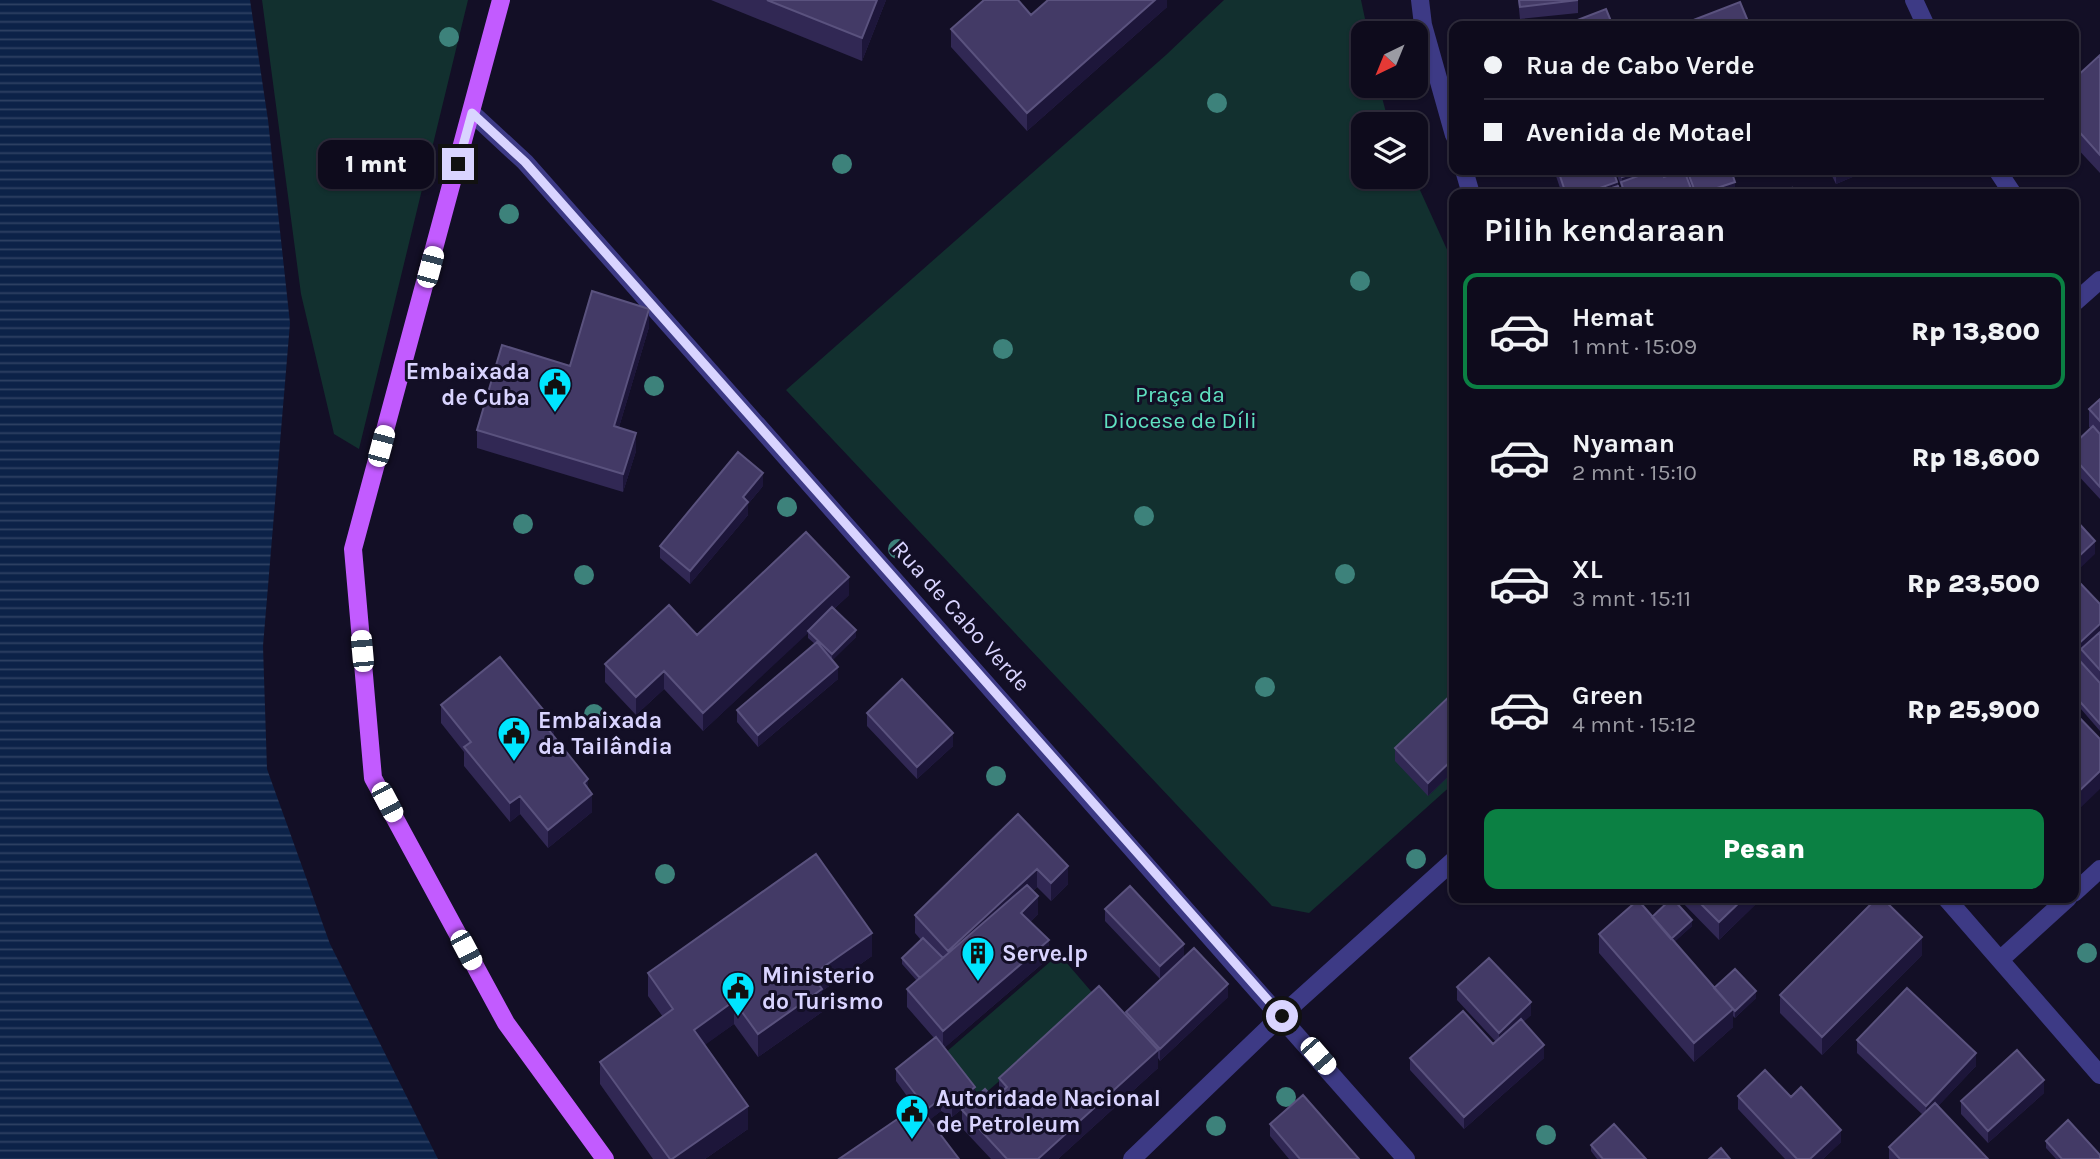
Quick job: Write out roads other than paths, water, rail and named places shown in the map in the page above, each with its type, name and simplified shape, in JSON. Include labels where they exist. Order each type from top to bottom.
[{"type":"main road","points":[[501,0],[353,549],[373,778],[506,1023],[605,1159]]},
{"type":"street","points":[[1420,0],[1423,25],[1449,117]]},
{"type":"street","points":[[1914,0],[1924,21]]},
{"type":"street","name":"Rua de Cabo Verde","points":[[472,113],[534,173],[1406,1159]]},
{"type":"street","points":[[2079,293],[2100,280]]},
{"type":"street","points":[[1132,1159],[1282,1016],[1449,865]]},
{"type":"street","points":[[2079,888],[2100,869]]},
{"type":"street","points":[[1951,903],[2100,1075]]},
{"type":"street","points":[[2001,959],[2063,903]]},
{"type":"water","points":[[0,0],[250,0],[268,120],[290,323],[263,646],[267,769],[330,944],[438,1159],[0,1159]]},
{"type":"place","name":"Embaixada de Cuba","points":[[555,414]]},
{"type":"place","name":"Embaixada da Tailândia","points":[[514,763]]},
{"type":"place","name":"Serve.Ip","points":[[978,983]]},
{"type":"place","name":"Ministerio do Turismo","points":[[738,1018]]},
{"type":"place","name":"Autoridade Nacional de Petroleum","points":[[912,1141]]},
{"type":"park label","name":"Praça da Diocese de Díli","points":[[1180,407]]}]
